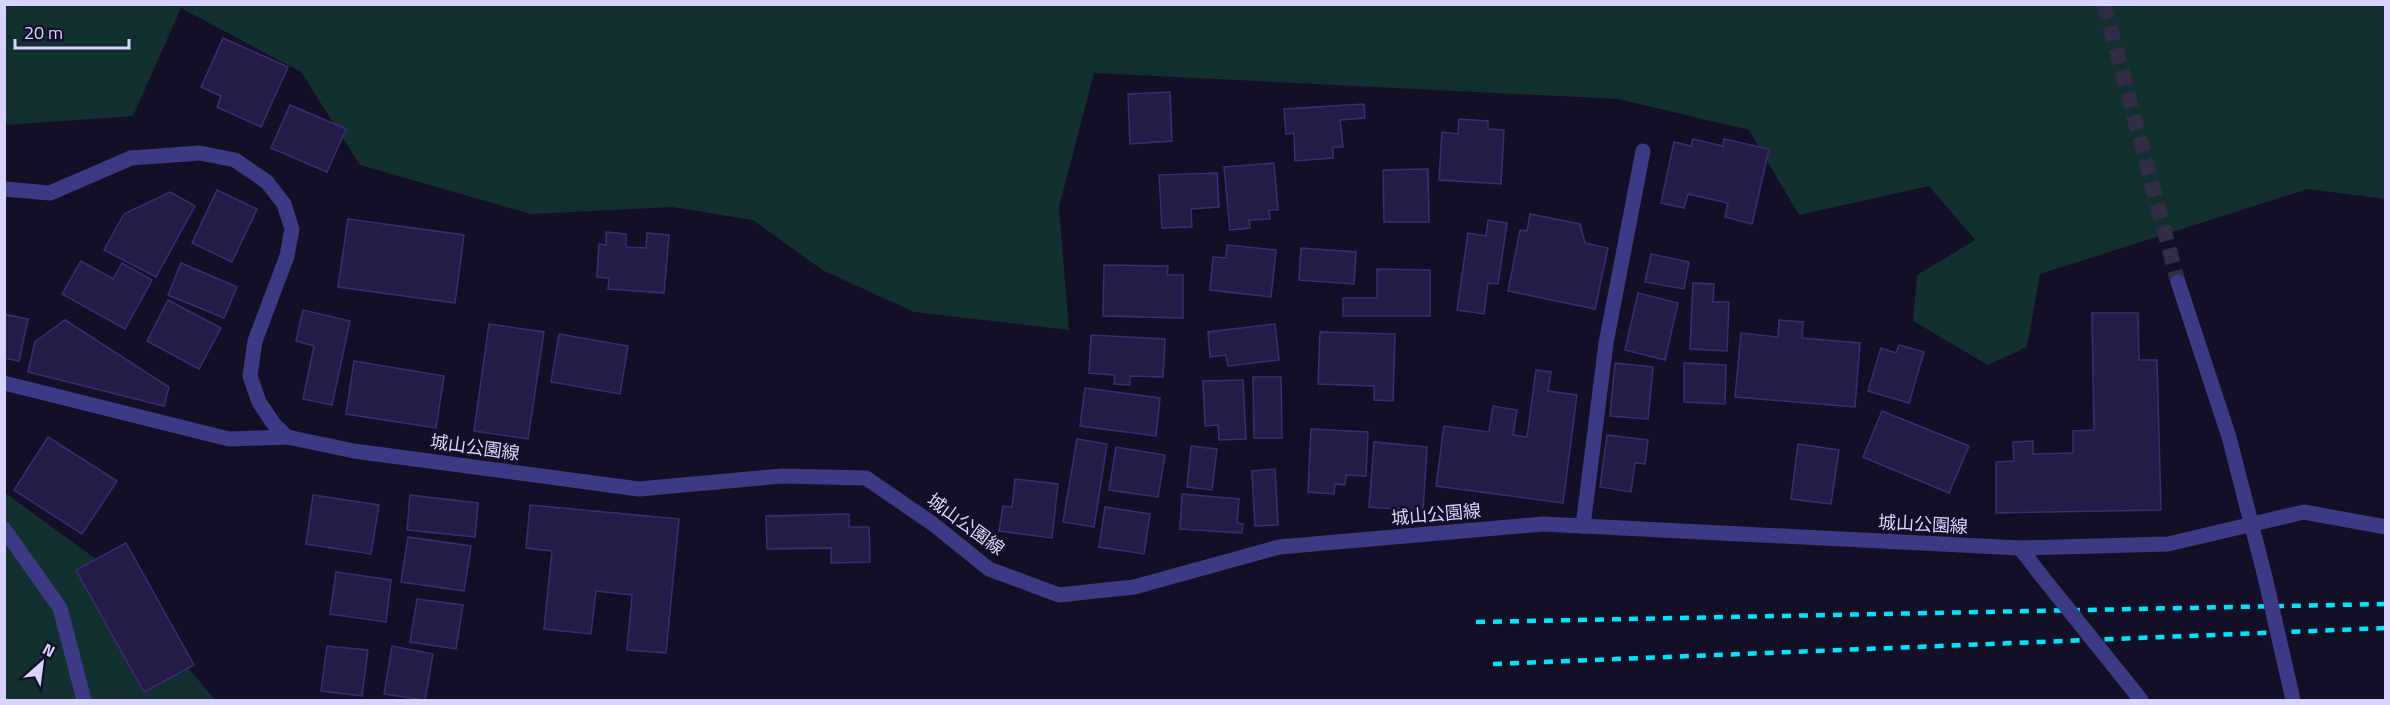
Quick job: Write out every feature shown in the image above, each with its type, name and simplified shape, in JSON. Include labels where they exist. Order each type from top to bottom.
[{"type":"street","points":[[1582,526],[1606,343],[1643,151]]},
{"type":"street","points":[[4,189],[50,193],[131,158],[200,153],[235,160],[267,182],[284,204],[292,229],[287,256],[255,341],[250,376],[259,402],[273,423],[287,437]]},
{"type":"street","points":[[2178,282],[2229,437],[2265,577],[2293,700]]},
{"type":"street","name":"城山公園線","points":[[4,383],[229,439],[287,437],[354,451],[639,489],[783,476],[866,478],[933,524],[989,568],[1059,595],[1134,587],[1279,547],[1543,524],[2020,548],[2168,544],[2304,512],[2385,527]]},
{"type":"street","points":[[4,529],[60,608],[84,700]]},
{"type":"street","points":[[2020,548],[2141,700]]},
{"type":"green space","points":[[5,5],[2385,5],[2385,199],[2308,189],[2040,274],[2027,347],[1988,365],[1913,321],[1917,275],[1975,240],[1929,186],[1799,215],[1749,130],[1618,99],[1094,73],[1059,207],[1069,330],[914,312],[822,270],[753,220],[672,207],[531,214],[360,165],[301,72],[181,8],[133,116],[5,125]]},
{"type":"green space","points":[[4,492],[100,562],[215,700],[5,700]]},
{"type":"building","points":[[223,38],[288,67],[261,127],[217,107],[221,96],[201,87]]},
{"type":"building","points":[[1170,92],[1172,141],[1130,144],[1128,94]]},
{"type":"building","points":[[1364,104],[1365,118],[1340,120],[1343,147],[1333,147],[1333,158],[1295,161],[1294,133],[1286,134],[1284,109]]},
{"type":"building","points":[[290,105],[346,129],[327,172],[271,148]]},
{"type":"building","points":[[1459,119],[1488,121],[1488,129],[1504,130],[1501,184],[1439,180],[1442,132],[1458,134]]},
{"type":"building","points":[[1693,139],[1723,146],[1724,139],[1769,149],[1752,224],[1725,217],[1728,203],[1688,194],[1684,208],[1661,203],[1674,142],[1691,146]]},
{"type":"building","points":[[1274,163],[1278,210],[1269,210],[1270,219],[1249,220],[1250,228],[1230,230],[1224,167]]},
{"type":"building","points":[[1428,169],[1429,222],[1384,222],[1383,170]]},
{"type":"building","points":[[1217,173],[1219,207],[1191,209],[1192,227],[1162,228],[1159,175]]},
{"type":"building","points":[[217,190],[257,209],[232,262],[192,243]]},
{"type":"building","points":[[170,192],[195,206],[156,277],[104,250],[124,214]]},
{"type":"building","points":[[1530,214],[1580,224],[1585,243],[1608,248],[1595,309],[1508,291],[1520,230],[1527,231]]},
{"type":"building","points":[[348,219],[464,235],[455,303],[338,287]]},
{"type":"building","points":[[1488,220],[1507,223],[1498,284],[1488,283],[1484,314],[1457,310],[1468,233],[1486,236]]},
{"type":"building","points":[[606,232],[626,234],[626,247],[646,248],[647,233],[669,235],[664,293],[608,289],[609,278],[597,277],[599,244],[606,245]]},
{"type":"building","points":[[1227,245],[1276,250],[1271,297],[1210,290],[1213,257],[1226,258]]},
{"type":"building","points":[[1301,248],[1356,252],[1354,284],[1299,280]]},
{"type":"building","points":[[1651,254],[1689,262],[1684,289],[1645,282]]},
{"type":"building","points":[[81,261],[113,279],[122,263],[152,280],[125,329],[62,294]]},
{"type":"building","points":[[181,263],[237,287],[224,318],[168,295]]},
{"type":"building","points":[[1104,265],[1168,266],[1167,275],[1183,275],[1183,318],[1103,316]]},
{"type":"building","points":[[1377,269],[1430,270],[1430,316],[1343,316],[1343,298],[1377,298]]},
{"type":"building","points":[[1693,283],[1714,284],[1713,302],[1729,302],[1727,351],[1690,349]]},
{"type":"building","points":[[1638,293],[1678,303],[1665,360],[1625,350]]},
{"type":"building","points":[[168,300],[221,328],[199,369],[147,341]]},
{"type":"building","points":[[303,310],[350,321],[332,405],[303,399],[314,346],[296,341]]},
{"type":"building","points":[[2092,313],[2138,313],[2139,360],[2157,360],[2161,510],[1996,513],[1996,462],[2014,461],[2013,442],[2033,441],[2033,454],[2073,453],[2073,431],[2094,430]]},
{"type":"building","points":[[4,314],[28,319],[19,361],[4,358]]},
{"type":"building","points":[[65,320],[169,387],[164,406],[28,372],[35,342]]},
{"type":"building","points":[[1779,320],[1803,322],[1802,338],[1860,343],[1855,407],[1735,397],[1741,333],[1778,337]]},
{"type":"building","points":[[489,324],[544,332],[528,439],[474,431]]},
{"type":"building","points":[[1275,324],[1279,360],[1228,366],[1226,355],[1210,357],[1208,332]]},
{"type":"building","points":[[1320,332],[1395,334],[1393,401],[1374,400],[1374,386],[1318,384]]},
{"type":"building","points":[[559,334],[628,346],[620,394],[551,382]]},
{"type":"building","points":[[1091,335],[1165,339],[1163,377],[1130,376],[1130,385],[1114,384],[1115,375],[1089,373]]},
{"type":"building","points":[[1899,345],[1924,352],[1909,403],[1868,391],[1881,348],[1896,353]]},
{"type":"building","points":[[354,361],[444,376],[436,428],[346,414]]},
{"type":"building","points":[[1615,363],[1653,367],[1648,419],[1610,416]]},
{"type":"building","points":[[1684,363],[1726,365],[1725,404],[1684,402]]},
{"type":"building","points":[[1536,370],[1551,372],[1548,391],[1577,395],[1563,503],[1436,486],[1444,426],[1489,432],[1493,406],[1517,410],[1513,435],[1527,437]]},
{"type":"building","points":[[1253,377],[1281,377],[1282,438],[1254,438]]},
{"type":"building","points":[[1243,380],[1246,439],[1219,440],[1218,425],[1205,426],[1203,381]]},
{"type":"building","points":[[1085,388],[1160,398],[1156,436],[1080,426]]},
{"type":"building","points":[[1882,411],[1969,446],[1949,493],[1863,457]]},
{"type":"building","points":[[1311,429],[1368,432],[1366,476],[1346,475],[1345,485],[1335,484],[1334,494],[1308,492]]},
{"type":"building","points":[[1607,435],[1648,440],[1645,464],[1635,463],[1631,492],[1600,487]]},
{"type":"building","points":[[48,437],[117,481],[82,534],[14,490]]},
{"type":"building","points":[[1077,439],[1107,444],[1094,527],[1063,522]]},
{"type":"building","points":[[1374,442],[1427,447],[1423,511],[1369,507]]},
{"type":"building","points":[[1798,444],[1839,450],[1831,504],[1791,499]]},
{"type":"building","points":[[1191,446],[1217,449],[1212,490],[1187,487]]},
{"type":"building","points":[[1116,447],[1165,455],[1158,497],[1109,490]]},
{"type":"building","points":[[1275,469],[1278,525],[1255,526],[1252,471]]},
{"type":"building","points":[[1015,479],[1058,484],[1052,538],[999,531],[1003,506],[1012,507]]},
{"type":"building","points":[[1182,494],[1239,499],[1237,523],[1243,524],[1242,533],[1180,529]]},
{"type":"building","points":[[313,495],[379,505],[371,554],[306,544]]},
{"type":"building","points":[[410,495],[478,503],[475,537],[407,530]]},
{"type":"building","points":[[530,505],[679,519],[666,653],[627,650],[632,595],[596,591],[591,634],[544,629],[552,551],[526,548]]},
{"type":"building","points":[[1105,507],[1150,514],[1144,554],[1099,547]]},
{"type":"building","points":[[849,514],[849,527],[869,527],[870,562],[831,563],[831,548],[767,549],[766,516]]},
{"type":"building","points":[[408,537],[471,546],[464,591],[401,582]]},
{"type":"building","points":[[126,543],[194,665],[144,692],[76,570]]},
{"type":"building","points":[[336,572],[391,580],[386,622],[330,614]]},
{"type":"building","points":[[417,599],[463,605],[456,649],[410,642]]},
{"type":"building","points":[[327,646],[368,650],[362,696],[321,691]]},
{"type":"building","points":[[392,646],[433,654],[425,700],[384,694]]},
{"type":"tunnel","points":[[2104,4],[2178,282]]},
{"type":"railway","points":[[1476,622],[2386,604]]},
{"type":"railway","points":[[1493,664],[2386,628]]}]
